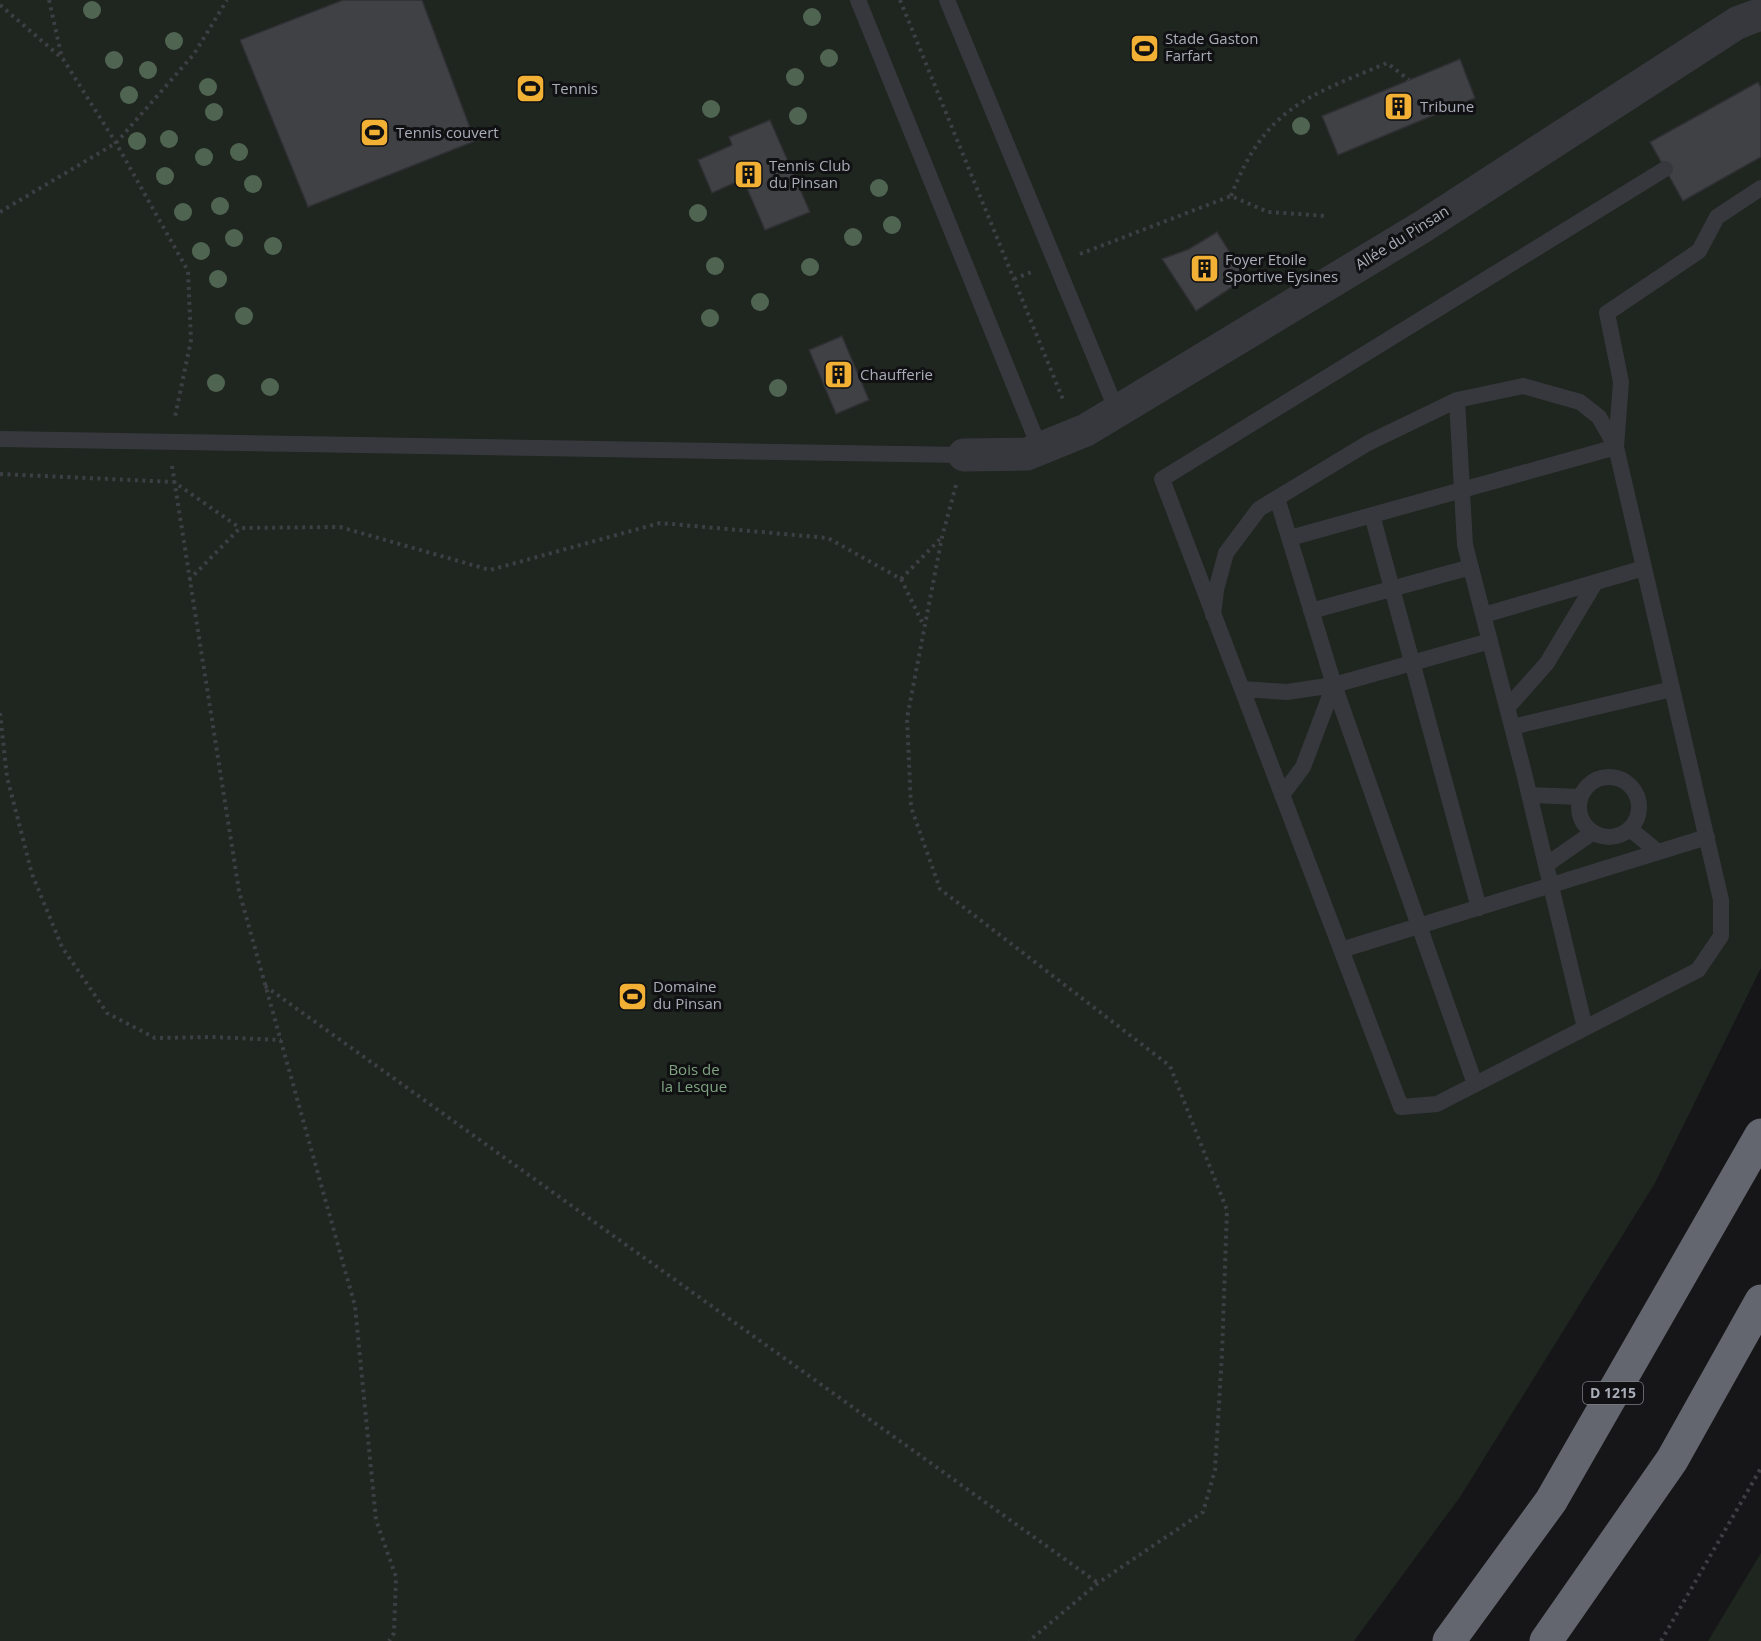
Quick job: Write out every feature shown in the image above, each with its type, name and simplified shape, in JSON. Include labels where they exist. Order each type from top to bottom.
[{"type":"highway","name":"D 1215","points":[[1449,1641],[1551,1501],[1761,1135]]},
{"type":"highway","points":[[1546,1641],[1672,1460],[1761,1301]]},
{"type":"street","name":"Allée du Pinsan","points":[[964,455],[1027,454],[1077,434],[1422,227],[1737,23],[1761,14]]},
{"type":"lane","points":[[858,0],[1040,449]]},
{"type":"lane","points":[[947,0],[1117,411]]},
{"type":"lane","points":[[1213,615],[1216,590],[1226,553],[1259,509],[1368,443],[1457,400],[1523,386],[1580,402],[1599,417],[1616,447],[1721,900],[1721,936],[1698,970],[1437,1104],[1401,1107],[1213,615],[1162,479],[1665,169]]},
{"type":"lane","points":[[1616,447],[1621,382],[1607,314],[1699,251],[1717,217],[1761,188]]},
{"type":"lane","points":[[1457,400],[1465,545],[1529,795],[1585,1028]]},
{"type":"lane","points":[[0,439],[964,455]]},
{"type":"lane","points":[[1290,538],[1616,447]]},
{"type":"lane","points":[[1277,498],[1334,685],[1475,1084]]},
{"type":"lane","points":[[1372,515],[1479,908]]},
{"type":"lane","points":[[1311,611],[1471,567]]},
{"type":"lane","points":[[1484,615],[1644,568]]},
{"type":"lane","points":[[1507,708],[1547,663],[1595,582]]},
{"type":"lane","points":[[1242,689],[1287,692],[1334,685],[1490,641]]},
{"type":"lane","points":[[1282,795],[1303,767],[1334,685]]},
{"type":"lane","points":[[1512,727],[1672,689]]},
{"type":"lane","points":[[1611,776],[1621,779],[1630,784],[1636,792],[1639,802],[1636,821],[1621,835],[1612,837],[1592,833],[1580,817],[1578,807],[1580,797],[1592,781],[1601,777],[1611,776]]},
{"type":"lane","points":[[1529,795],[1580,797]]},
{"type":"lane","points":[[1630,829],[1658,852]]},
{"type":"lane","points":[[1545,865],[1592,833]]},
{"type":"lane","points":[[1341,950],[1707,837]]},
{"type":"path","points":[[49,0],[63,59]]},
{"type":"path","points":[[0,212],[116,142],[194,54],[227,0]]},
{"type":"path","points":[[900,0],[1077,434]]},
{"type":"path","points":[[0,5],[63,59],[116,142],[188,271],[191,340],[169,442],[174,482],[239,891],[355,1306],[376,1520],[396,1578],[394,1633],[396,1641]]},
{"type":"path","points":[[1231,196],[1242,168],[1262,135],[1290,109],[1318,92],[1387,63],[1408,80]]},
{"type":"path","points":[[1098,247],[1231,196],[1268,212],[1326,216]]},
{"type":"path","points":[[964,455],[942,537],[907,718],[911,807],[940,889],[1170,1066],[1227,1210],[1215,1470],[1203,1512],[1098,1583],[1029,1641]]},
{"type":"path","points":[[0,474],[174,482],[240,528],[340,527],[490,570],[660,523],[828,538],[901,579],[924,624]]},
{"type":"path","points":[[189,580],[240,528]]},
{"type":"path","points":[[901,579],[942,537]]},
{"type":"path","points":[[0,713],[7,777],[32,874],[62,947],[106,1014],[155,1038],[213,1037],[281,1041]]},
{"type":"path","points":[[265,986],[1098,1583]]},
{"type":"path","points":[[1661,1641],[1761,1468]]},
{"type":"path","points":[[389,1641],[394,1633]]},
{"type":"green space","name":"Domaine du Pinsan","points":[[0,0],[1761,0],[1761,968],[1655,1183],[1460,1497],[1354,1641],[0,1641]]},
{"type":"green space","points":[[1761,1553],[1761,1641],[1708,1641]]},
{"type":"building","points":[[343,0],[422,0],[475,141],[308,207],[240,40]]},
{"type":"building","name":"Tribune","points":[[1460,59],[1475,98],[1338,155],[1322,116]]},
{"type":"building","points":[[1758,82],[1761,88],[1761,157],[1683,201],[1650,142]]},
{"type":"building","name":"Tennis Club du Pinsan","points":[[770,120],[810,212],[765,230],[743,179],[712,193],[698,160],[732,145],[729,137]]},
{"type":"building","name":"Foyer Etoile Sportive Eysines","points":[[1217,232],[1246,278],[1196,311],[1162,259],[1189,249]]},
{"type":"building","name":"Chaufferie","points":[[842,336],[869,400],[836,414],[809,350]]},
{"type":"place","name":"Stade Gaston Farfart","points":[[1144,48]]},
{"type":"place","name":"Tennis","points":[[531,89]]},
{"type":"place","name":"Tribune","points":[[1399,107]]},
{"type":"place","name":"Tennis couvert","points":[[375,133]]},
{"type":"place","name":"Tennis Club du Pinsan","points":[[748,175]]},
{"type":"place","name":"Foyer Etoile Sportive Eysines","points":[[1204,269]]},
{"type":"place","name":"Chaufferie","points":[[839,375]]},
{"type":"place","name":"Domaine du Pinsan","points":[[632,996]]},
{"type":"park label","name":"Bois de la Lesque","points":[[694,1078]]}]
